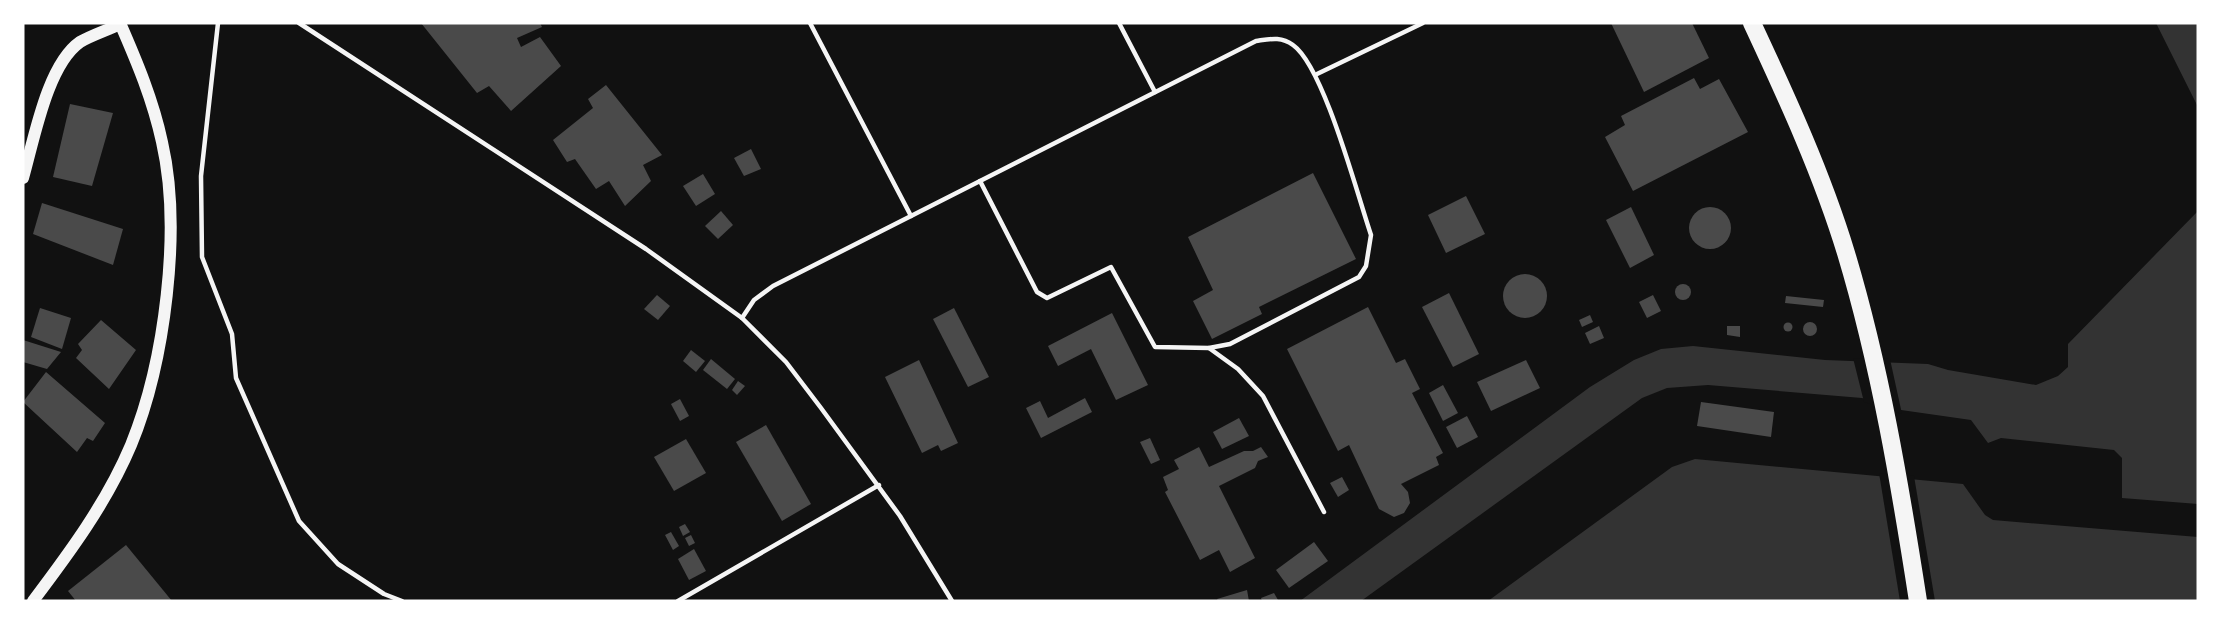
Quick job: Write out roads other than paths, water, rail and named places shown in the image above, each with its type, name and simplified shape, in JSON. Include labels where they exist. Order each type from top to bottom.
[{"type":"highway","points":[[1752,23],[1817,169],[1846,252],[1897,474],[1919,601]]},
{"type":"street","points":[[23,178],[54,78],[65,59],[79,43],[120,23],[146,82],[163,144],[172,219],[166,296],[156,353],[132,442],[92,518],[33,601]]},
{"type":"lane","points":[[218,23],[201,176],[202,257],[232,334],[236,378],[299,521],[338,564],[384,594],[402,601]]},
{"type":"lane","points":[[299,23],[646,249],[742,318],[786,362],[879,485],[953,601]]},
{"type":"lane","points":[[810,23],[911,216]]},
{"type":"lane","points":[[1119,23],[1155,92]]},
{"type":"lane","points":[[1317,74],[1423,23]]},
{"type":"lane","points":[[742,318],[754,300],[774,286],[911,216],[1155,92],[1256,41],[1279,38],[1293,44],[1317,74],[1371,235],[1366,266],[1359,277],[1230,344],[1209,348],[1155,347],[1111,267],[1047,299],[1037,292],[980,181]]},
{"type":"lane","points":[[1209,348],[1238,369],[1264,396],[1324,512]]},
{"type":"lane","points":[[678,601],[879,485]]}]
